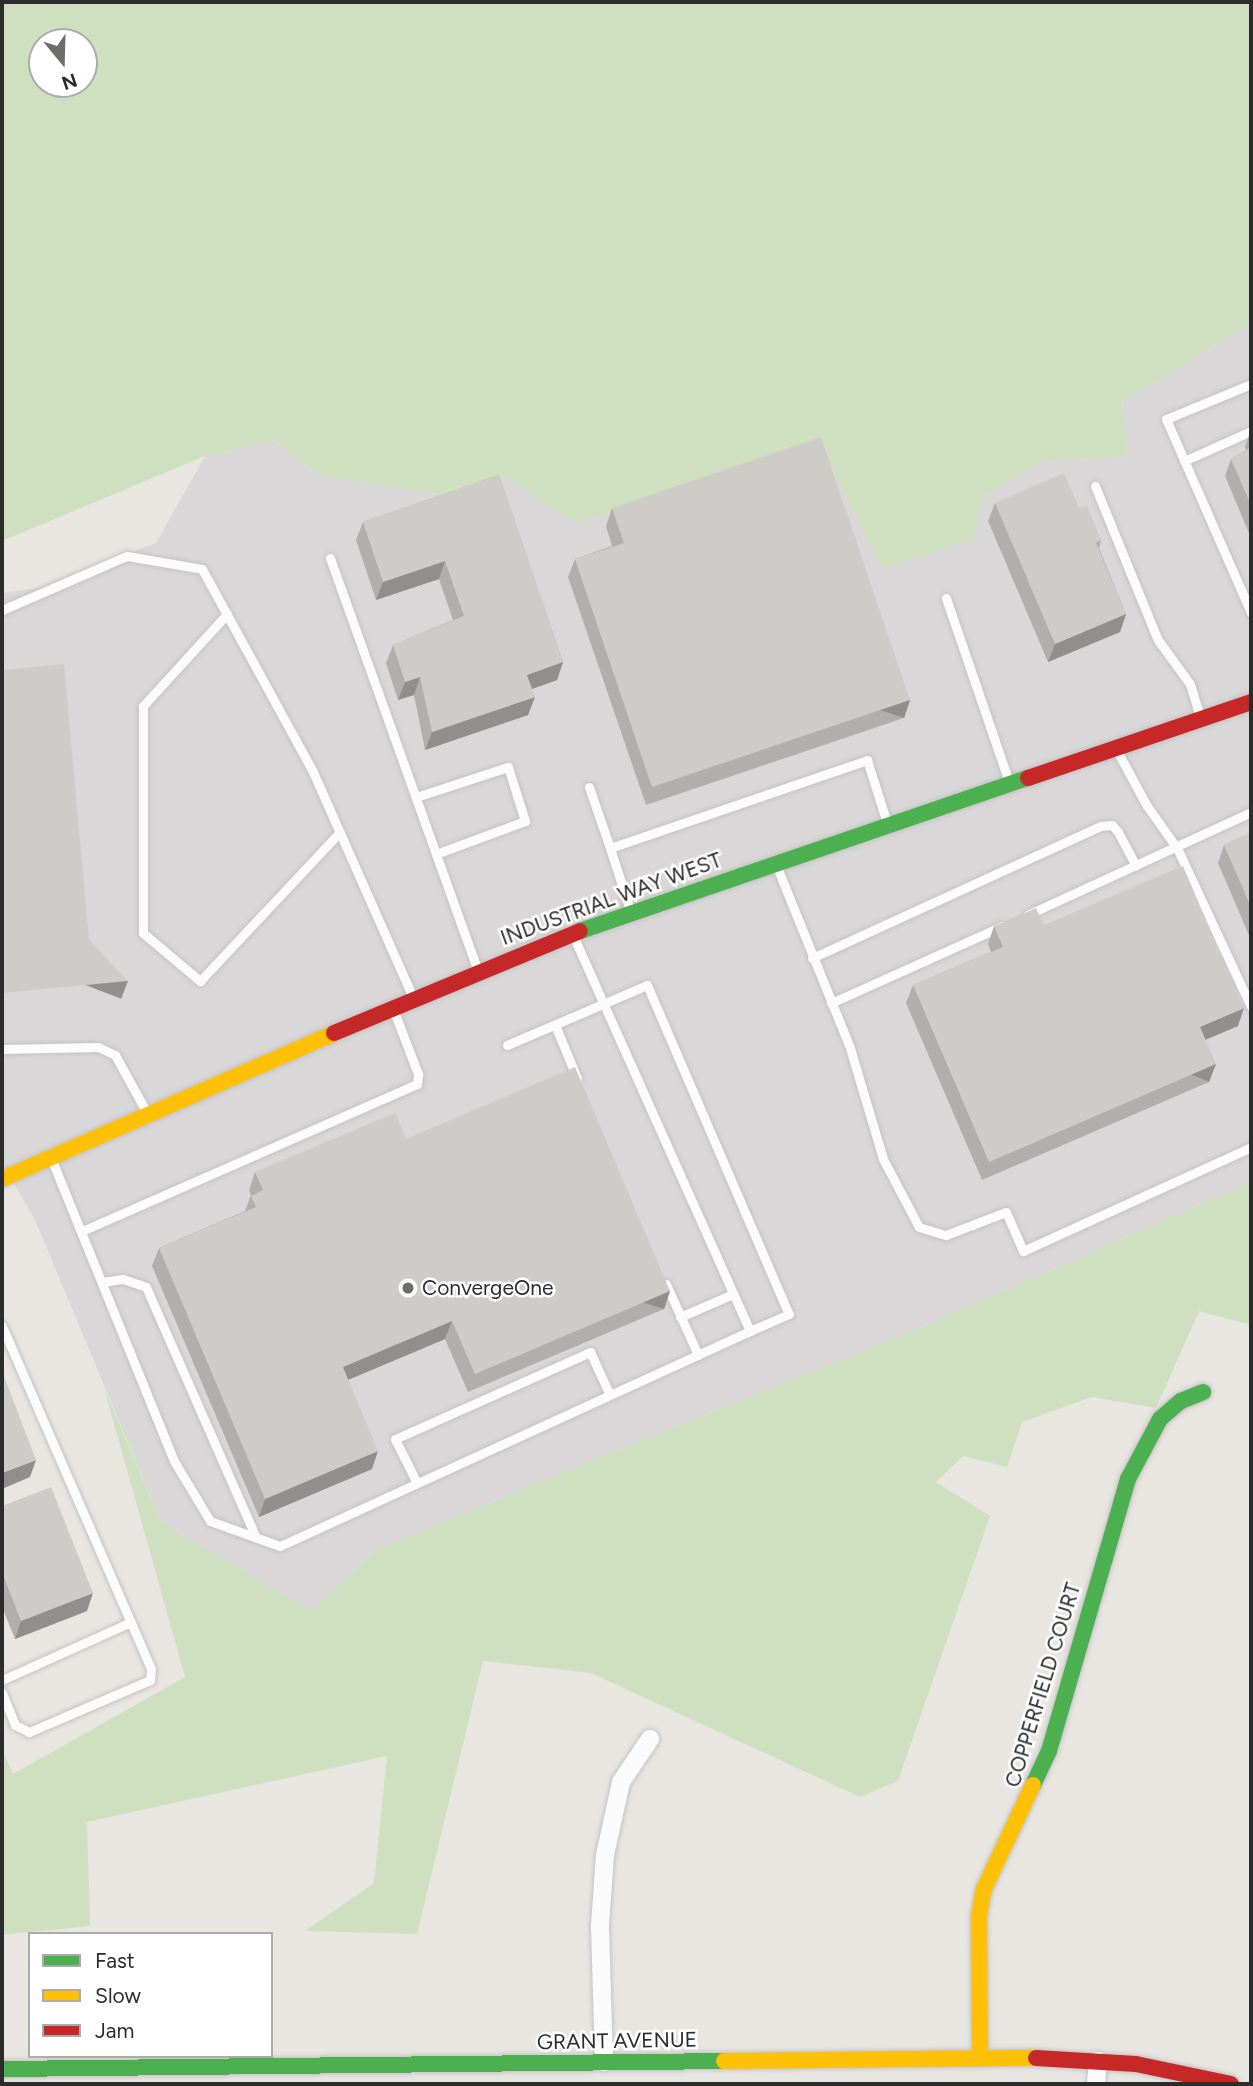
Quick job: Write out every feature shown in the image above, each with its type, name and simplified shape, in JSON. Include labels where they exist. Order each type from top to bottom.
[{"type":"street","name":"INDUSTRIAL WAY WEST","points":[[2,1179],[392,1007],[572,934],[1251,702]]},
{"type":"street","name":"COPPERFIELD COURT","points":[[980,2058],[979,1916],[984,1889],[1049,1751],[1128,1479],[1160,1419],[1181,1401],[1203,1392]]},
{"type":"street","points":[[604,2062],[600,1925],[606,1855],[621,1782],[650,1740]]},
{"type":"street","name":"GRANT AVENUE","points":[[2,2069],[980,2058],[1136,2064],[1231,2084]]},
{"type":"street","points":[[1096,2084],[1098,2061]]},
{"type":"lane","points":[[1251,384],[1166,419],[1251,613]]},
{"type":"lane","points":[[1184,461],[1251,431]]},
{"type":"lane","points":[[1095,486],[1158,640],[1190,684],[1200,719]]},
{"type":"lane","points":[[2,610],[127,556],[202,569],[313,772],[414,998]]},
{"type":"lane","points":[[330,558],[478,971]]},
{"type":"lane","points":[[946,598],[1010,783]]},
{"type":"lane","points":[[227,614],[143,706],[143,933],[200,981],[340,832]]},
{"type":"lane","points":[[1115,748],[1147,806],[1177,848],[1251,1007]]},
{"type":"lane","points":[[610,848],[867,760],[887,825]]},
{"type":"lane","points":[[416,797],[508,767],[524,821],[436,854]]},
{"type":"lane","points":[[589,787],[631,913]]},
{"type":"lane","points":[[1022,918],[1251,812]]},
{"type":"lane","points":[[812,958],[1100,826],[1112,825],[1136,866]]},
{"type":"lane","points":[[776,863],[850,1048],[883,1159],[919,1227],[946,1235],[1006,1212],[1023,1251],[1251,1147]]},
{"type":"lane","points":[[831,1003],[1009,923]]},
{"type":"lane","points":[[572,934],[750,1331]]},
{"type":"lane","points":[[51,1157],[174,1461],[210,1521],[280,1546],[789,1314],[647,985],[507,1045]]},
{"type":"lane","points":[[82,1231],[417,1084],[418,1074],[392,1007]]},
{"type":"lane","points":[[555,1025],[582,1088]]},
{"type":"lane","points":[[2,1049],[98,1047],[115,1055],[148,1114]]},
{"type":"lane","points":[[103,1282],[123,1279],[146,1287],[256,1537]]},
{"type":"lane","points":[[664,1279],[698,1355]]},
{"type":"lane","points":[[680,1317],[733,1294]]},
{"type":"lane","points":[[2,1328],[151,1669],[150,1681],[30,1732],[15,1725],[2,1693]]},
{"type":"lane","points":[[417,1483],[395,1439],[590,1352],[610,1395]]},
{"type":"lane","points":[[2,1680],[131,1622]]},
{"type":"shaded area","points":[[1251,323],[1251,1182],[939,1320],[377,1549],[311,1611],[161,1522],[35,1220],[2,1163],[2,593],[38,588],[156,543],[205,456],[274,440],[319,475],[445,495],[504,476],[577,524],[818,442],[883,568],[982,496],[1045,461],[1128,456],[1122,402]]},
{"type":"green space","points":[[2,2],[1251,2],[1251,323],[1122,402],[1128,456],[1045,461],[982,496],[974,539],[883,569],[818,442],[577,524],[504,476],[445,495],[319,475],[274,440],[205,456],[2,541]]},
{"type":"green space","points":[[1251,1182],[1251,1325],[1199,1311],[1156,1408],[1092,1397],[1022,1422],[1007,1467],[963,1456],[936,1482],[990,1516],[898,1781],[860,1797],[591,1673],[483,1661],[417,1934],[305,1931],[374,1883],[387,1756],[87,1822],[90,1926],[2,1935],[2,1750],[13,1774],[185,1677],[104,1388],[161,1522],[311,1611],[377,1549],[939,1320]]},
{"type":"building","points":[[821,437],[910,700],[652,787],[575,559],[624,543],[612,508]]},
{"type":"building","points":[[1251,447],[1251,505],[1231,459]]},
{"type":"building","points":[[1064,473],[1079,508],[1087,505],[1101,540],[1096,543],[1126,614],[1055,644],[995,503]]},
{"type":"building","points":[[499,475],[563,662],[527,675],[535,697],[432,732],[420,677],[405,682],[393,645],[464,616],[445,561],[383,582],[363,522]]},
{"type":"building","points":[[64,664],[89,940],[128,981],[2,993],[2,670]]},
{"type":"building","points":[[1251,833],[1251,907],[1224,845]]},
{"type":"building","points":[[1183,866],[1244,1008],[1200,1027],[1216,1064],[989,1162],[913,985],[1003,947],[994,926],[1036,908],[1044,925]]},
{"type":"building","name":"ConvergeOne","points":[[575,1067],[670,1291],[475,1374],[452,1321],[343,1367],[378,1451],[265,1499],[159,1248],[256,1207],[251,1196],[263,1190],[255,1172],[395,1113],[406,1139]]},
{"type":"building","points":[[2,1371],[36,1460],[2,1473]]},
{"type":"building","points":[[51,1487],[93,1593],[21,1621],[2,1572],[2,1506]]},
{"type":"traffic: fast","points":[[580,931],[1028,778]]},
{"type":"traffic: fast","points":[[1033,1785],[1049,1751],[1128,1479],[1160,1419],[1181,1401],[1203,1392]]},
{"type":"traffic: fast","points":[[2,2069],[724,2061]]},
{"type":"traffic: slow","points":[[2,1179],[334,1033]]},
{"type":"traffic: slow","points":[[980,2058],[979,1916],[984,1889],[1033,1785]]},
{"type":"traffic: slow","points":[[724,2061],[1036,2058]]},
{"type":"traffic: jam","points":[[1028,778],[1251,702]]},
{"type":"traffic: jam","points":[[334,1033],[580,931]]},
{"type":"traffic: jam","points":[[1036,2058],[1136,2064],[1231,2084]]},
{"type":"place","name":"ConvergeOne","points":[[408,1288]]}]
